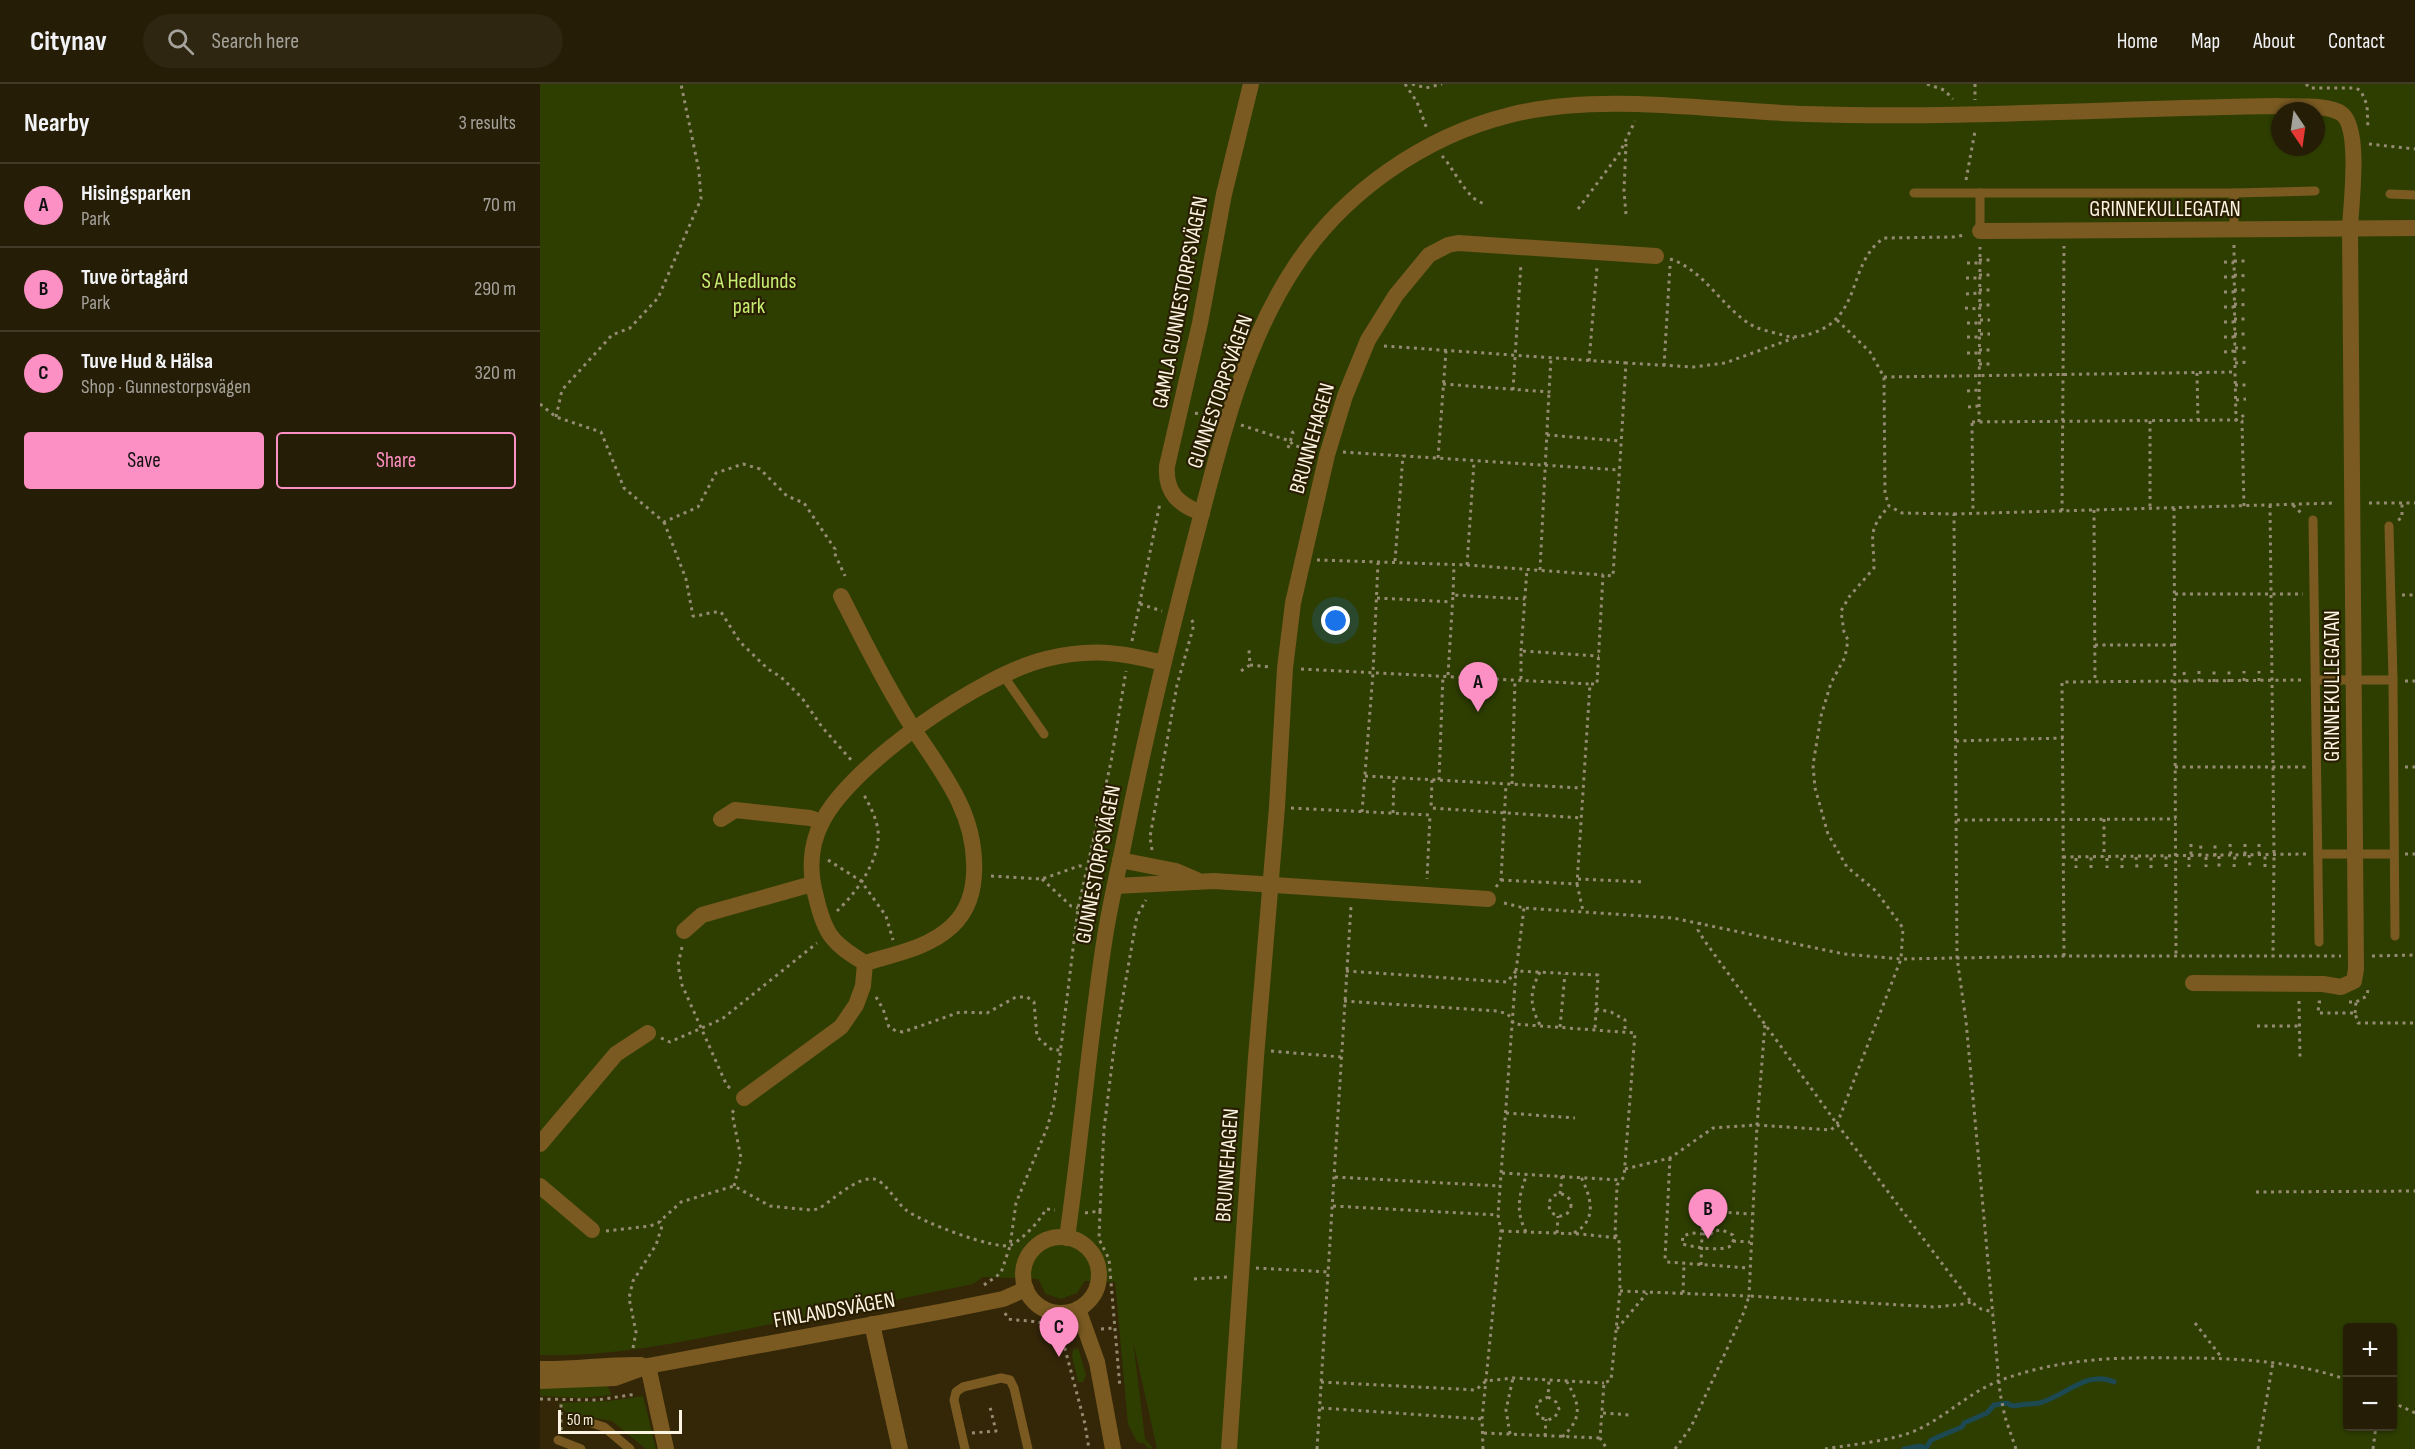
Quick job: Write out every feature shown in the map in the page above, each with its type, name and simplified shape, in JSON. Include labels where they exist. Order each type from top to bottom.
[{"type":"street","name":"GAMLA GUNNESTORPSVÄGEN","points":[[1169,490],[1166,479],[1167,466],[1200,323],[1224,194],[1251,84]]},
{"type":"street","name":"GUNNESTORPSVÄGEN","points":[[1067,1238],[1104,940],[1163,663],[1228,421],[1254,344],[1296,265],[1334,218],[1363,191],[1434,142],[1469,127],[1543,107],[1645,106],[1808,114],[1888,115],[2277,106],[2327,109],[2342,114],[2352,134],[2350,228]]},
{"type":"street","name":"GRINNEKULLEGATAN","points":[[2193,983],[2348,985],[2354,981],[2350,228]]},
{"type":"street","name":"GRINNEKULLEGATAN","points":[[1980,231],[2415,228]]},
{"type":"street","name":"BRUNNEHAGEN","points":[[1229,1449],[1257,1049],[1293,603],[1327,455],[1345,396],[1368,340],[1396,295],[1436,250],[1458,243],[1663,258]]},
{"type":"street","points":[[1169,490],[1175,499],[1202,513]]},
{"type":"street","points":[[841,596],[914,730],[958,799],[965,814],[974,874],[973,887],[965,906],[951,927],[918,947],[865,963],[843,950],[829,936],[812,884],[813,846],[822,822],[859,778],[894,745],[914,730],[1003,675],[1045,659],[1090,651],[1129,654],[1163,663]]},
{"type":"street","points":[[721,819],[735,810],[810,818],[822,822]]},
{"type":"street","points":[[1120,860],[1176,871],[1197,880]]},
{"type":"street","points":[[1115,886],[1177,884],[1197,880],[1488,899]]},
{"type":"street","points":[[684,931],[702,915],[812,884]]},
{"type":"street","points":[[744,1098],[841,1027],[856,1005],[863,986],[865,963]]},
{"type":"street","points":[[540,1144],[616,1054],[648,1033]]},
{"type":"street","points":[[540,1186],[592,1230]]},
{"type":"street","points":[[1067,1238],[1078,1241],[1095,1258],[1099,1273],[1096,1289],[1078,1309],[1065,1312],[1049,1311],[1035,1302],[1026,1288],[1024,1273],[1033,1250],[1046,1241],[1067,1238]]},
{"type":"street","name":"FINLANDSVÄGEN","points":[[540,1381],[615,1378],[648,1366],[1003,1299],[1026,1288]]},
{"type":"street","points":[[1078,1309],[1097,1362],[1113,1449]]},
{"type":"street","points":[[872,1324],[896,1448]]},
{"type":"street","name":"FINLANDSVÄGEN","points":[[540,1369],[582,1369],[613,1364],[648,1366]]},
{"type":"street","points":[[648,1366],[666,1449]]},
{"type":"lane","points":[[1914,193],[2315,191]]},
{"type":"lane","points":[[1980,193],[1980,231]]},
{"type":"lane","points":[[2234,193],[2234,230]]},
{"type":"lane","points":[[2390,194],[2415,195]]},
{"type":"lane","points":[[2313,520],[2319,942]]},
{"type":"lane","points":[[2389,526],[2395,936]]},
{"type":"lane","points":[[1003,675],[1044,734]]},
{"type":"lane","points":[[2315,680],[2393,680]]},
{"type":"lane","points":[[2318,854],[2394,854]]},
{"type":"lane","points":[[965,1449],[954,1400],[956,1392],[963,1387],[1001,1377],[1010,1380],[1014,1388],[1028,1449]]},
{"type":"lane","points":[[582,1420],[604,1428],[630,1449]]},
{"type":"lane","points":[[558,1440],[581,1449]]},
{"type":"path","points":[[556,417],[562,390],[612,335],[630,328],[658,298],[701,199],[699,171],[681,84]]},
{"type":"path","points":[[1412,84],[1426,88],[1442,84]]},
{"type":"path","points":[[1927,84],[1944,90],[1959,104]]},
{"type":"path","points":[[1975,84],[1975,103]]},
{"type":"path","points":[[2306,84],[2310,88]]},
{"type":"path","points":[[1578,209],[1626,142],[1636,118]]},
{"type":"path","points":[[1966,193],[1966,174],[1971,160],[1975,126]]},
{"type":"path","points":[[1626,142],[1624,191],[1626,214]]},
{"type":"path","points":[[2368,144],[2415,149]]},
{"type":"path","points":[[2234,230],[2236,420]]},
{"type":"path","points":[[1368,340],[1387,347],[1694,368],[1725,363],[1814,332],[1837,320],[1846,307],[1871,250],[1884,238],[1953,237],[1980,231],[1979,422]]},
{"type":"path","points":[[2062,511],[2064,231]]},
{"type":"path","points":[[1513,390],[1522,246]]},
{"type":"path","points":[[1589,361],[1598,252]]},
{"type":"path","points":[[1664,366],[1663,258],[1689,270],[1756,327],[1794,338]]},
{"type":"path","points":[[2064,260],[2071,259]]},
{"type":"path","points":[[1966,263],[1989,260]]},
{"type":"path","points":[[2224,262],[2247,261]]},
{"type":"path","points":[[2064,274],[2071,274]]},
{"type":"path","points":[[1966,278],[1990,275]]},
{"type":"path","points":[[2224,278],[2247,276]]},
{"type":"path","points":[[2064,289],[2071,289]]},
{"type":"path","points":[[1966,294],[1990,290]]},
{"type":"path","points":[[2224,292],[2247,290]]},
{"type":"path","points":[[2064,304],[2071,304]]},
{"type":"path","points":[[2224,307],[2247,304]]},
{"type":"path","points":[[1965,309],[1990,305]]},
{"type":"path","points":[[2064,319],[2072,319]]},
{"type":"path","points":[[2224,322],[2247,319]]},
{"type":"path","points":[[1837,320],[1870,352],[1884,377],[1885,493],[1889,506],[1902,513],[1954,514],[2415,503]]},
{"type":"path","points":[[1966,323],[1990,320]]},
{"type":"path","points":[[2064,333],[2072,333]]},
{"type":"path","points":[[1967,338],[1990,334]]},
{"type":"path","points":[[2224,337],[2247,334]]},
{"type":"path","points":[[2064,348],[2072,348]]},
{"type":"path","points":[[2224,352],[2248,348]]},
{"type":"path","points":[[1967,353],[1990,350]]},
{"type":"path","points":[[1438,458],[1446,351]]},
{"type":"path","points":[[1540,570],[1551,358]]},
{"type":"path","points":[[2235,363],[2248,362]]},
{"type":"path","points":[[1302,559],[1378,563],[1395,561],[1613,576],[1626,363]]},
{"type":"path","points":[[2064,363],[2072,363]]},
{"type":"path","points":[[1978,364],[1990,364]]},
{"type":"path","points":[[1884,377],[2235,372]]},
{"type":"path","points":[[2197,373],[2198,420]]},
{"type":"path","points":[[1443,384],[1549,392]]},
{"type":"path","points":[[2235,385],[2246,385]]},
{"type":"path","points":[[1967,390],[1979,390]]},
{"type":"path","points":[[2235,400],[2246,399]]},
{"type":"path","points":[[540,404],[556,417],[602,432],[624,488],[664,522],[686,579],[693,616],[721,612],[740,642],[768,669],[782,677],[802,698],[859,778],[861,789],[878,829],[871,864],[838,910],[821,916]]},
{"type":"path","points":[[1968,407],[1979,406]]},
{"type":"path","points":[[1180,409],[1228,421],[1327,455],[1338,452],[1403,455],[1619,470]]},
{"type":"path","points":[[2236,420],[2246,414]]},
{"type":"path","points":[[2150,421],[2150,508]]},
{"type":"path","points":[[1973,513],[1971,495],[1975,489],[1970,481],[1975,475],[1972,463],[1970,422],[2242,421],[2244,506]]},
{"type":"path","points":[[1288,448],[1293,433],[1290,429]]},
{"type":"path","points":[[1970,434],[1977,433]]},
{"type":"path","points":[[1547,435],[1621,441]]},
{"type":"path","points":[[1395,561],[1403,455]]},
{"type":"path","points":[[1467,565],[1474,461]]},
{"type":"path","points":[[664,522],[698,507],[716,473],[743,464],[759,469],[787,496],[804,503],[824,537],[835,549],[834,552],[845,576]]},
{"type":"path","points":[[1010,1246],[1016,1203],[1052,1112],[1078,908],[1111,762],[1155,519],[1162,498],[1169,490]]},
{"type":"path","points":[[2270,505],[2273,956]]},
{"type":"path","points":[[1625,1169],[1671,1158],[1713,1128],[1757,1125],[1831,1130],[1837,1124],[1901,959],[1903,928],[1876,891],[1847,867],[1828,834],[1815,788],[1813,765],[1821,716],[1832,683],[1845,657],[1848,640],[1844,632],[1841,611],[1849,597],[1874,568],[1872,536],[1875,522],[1889,506]]},
{"type":"path","points":[[2174,508],[2172,574],[2175,645],[2176,956]]},
{"type":"path","points":[[2094,510],[2095,682]]},
{"type":"path","points":[[1954,514],[1957,958],[2002,1407],[2016,1449]]},
{"type":"path","points":[[1362,812],[1374,673],[1378,563]]},
{"type":"path","points":[[1448,675],[1454,565]]},
{"type":"path","points":[[1521,679],[1527,569]]},
{"type":"path","points":[[1241,671],[1250,665],[1597,684],[1603,575]]},
{"type":"path","points":[[2173,591],[2314,594]]},
{"type":"path","points":[[1453,595],[1525,599]]},
{"type":"path","points":[[1377,598],[1452,602]]},
{"type":"path","points":[[2095,645],[2175,645]]},
{"type":"path","points":[[1249,651],[1250,665]]},
{"type":"path","points":[[1521,651],[1599,656]]},
{"type":"path","points":[[2199,671],[2199,682]]},
{"type":"path","points":[[2214,671],[2214,682]]},
{"type":"path","points":[[2229,671],[2229,682]]},
{"type":"path","points":[[2244,671],[2244,681]]},
{"type":"path","points":[[2259,671],[2259,681]]},
{"type":"path","points":[[2184,672],[2185,682]]},
{"type":"path","points":[[1440,780],[1443,675]]},
{"type":"path","points":[[1512,784],[1515,679]]},
{"type":"path","points":[[2064,956],[2065,744],[2063,738],[2065,699],[2062,682],[2315,680]]},
{"type":"path","points":[[1583,911],[1577,879],[1590,684]]},
{"type":"path","points":[[1956,741],[1989,738],[2063,738]]},
{"type":"path","points":[[2175,767],[2185,765],[2316,767]]},
{"type":"path","points":[[1365,776],[1582,788]]},
{"type":"path","points":[[1393,813],[1394,778]]},
{"type":"path","points":[[1426,895],[1432,780]]},
{"type":"path","points":[[1506,784],[1501,880],[1488,899],[1524,908],[1673,918],[1844,954],[1901,959],[2415,955]]},
{"type":"path","points":[[1277,807],[1430,815]]},
{"type":"path","points":[[1431,808],[1581,818]]},
{"type":"path","points":[[2104,819],[2107,868]]},
{"type":"path","points":[[1957,820],[2176,819]]},
{"type":"path","points":[[1092,840],[1110,843]]},
{"type":"path","points":[[2189,867],[2191,844]]},
{"type":"path","points":[[2200,856],[2201,844]]},
{"type":"path","points":[[2215,844],[2219,867]]},
{"type":"path","points":[[2230,844],[2234,867]]},
{"type":"path","points":[[2245,844],[2250,867]]},
{"type":"path","points":[[2259,844],[2259,855]]},
{"type":"path","points":[[2063,857],[2318,854]]},
{"type":"path","points":[[2265,855],[2265,867]]},
{"type":"path","points":[[2151,856],[2151,868]]},
{"type":"path","points":[[2166,856],[2166,867]]},
{"type":"path","points":[[2206,856],[2206,867]]},
{"type":"path","points":[[812,857],[829,861],[861,881],[886,915],[897,954]]},
{"type":"path","points":[[2076,857],[2076,868]]},
{"type":"path","points":[[2091,857],[2091,868]]},
{"type":"path","points":[[2122,857],[2122,868]]},
{"type":"path","points":[[2136,857],[2136,868]]},
{"type":"path","points":[[974,874],[1042,879],[1079,866],[1086,867]]},
{"type":"path","points":[[1042,879],[1071,906],[1078,908]]},
{"type":"path","points":[[1577,879],[1645,882]]},
{"type":"path","points":[[1501,880],[1577,884]]},
{"type":"path","points":[[1317,1449],[1352,890]]},
{"type":"path","points":[[1483,1449],[1482,1419],[1501,1231],[1498,1215],[1500,1186],[1514,1024],[1516,971],[1524,908]]},
{"type":"path","points":[[1700,922],[1698,930],[1837,1124],[1971,1302],[1981,1309],[1994,1312]]},
{"type":"path","points":[[684,931],[678,965],[679,974],[701,1030],[727,1086],[744,1098]]},
{"type":"path","points":[[648,1033],[670,1042],[722,1019],[814,945],[829,936]]},
{"type":"path","points":[[1346,971],[1507,982],[1516,971]]},
{"type":"path","points":[[1516,971],[1598,975],[1595,1029]]},
{"type":"path","points":[[1540,972],[1535,980],[1531,1002],[1540,1026]]},
{"type":"path","points":[[1560,1027],[1564,974]]},
{"type":"path","points":[[2341,1002],[2356,1002],[2367,996],[2368,979]]},
{"type":"path","points":[[2299,984],[2300,1059]]},
{"type":"path","points":[[863,986],[872,992],[883,1009],[889,1027],[903,1032],[960,1011],[987,1013],[1016,997],[1027,997],[1034,1002],[1037,1037],[1052,1050],[1060,1050]]},
{"type":"path","points":[[1344,1001],[1497,1011],[1508,1014],[1514,1024]]},
{"type":"path","points":[[2330,1002],[2319,1002],[2318,1013],[2355,1013]]},
{"type":"path","points":[[2356,1002],[2355,1013],[2358,1023],[2415,1023]]},
{"type":"path","points":[[1596,1009],[1611,1012],[1625,1020],[1625,1032]]},
{"type":"path","points":[[1675,1449],[1691,1427],[1744,1312],[1749,1296],[1750,1242],[1765,1022]]},
{"type":"path","points":[[1321,1383],[1476,1390],[1486,1382],[1513,1378],[1604,1383],[1611,1380],[1620,1291],[1619,1238],[1615,1235],[1617,1185],[1624,1177],[1625,1169],[1635,1033],[1514,1024]]},
{"type":"path","points":[[2257,1026],[2300,1026]]},
{"type":"path","points":[[1257,1049],[1341,1057]]},
{"type":"path","points":[[732,1113],[741,1158],[734,1186]]},
{"type":"path","points":[[1506,1113],[1575,1118]]},
{"type":"path","points":[[1671,1158],[1665,1259],[1667,1263],[1750,1268]]},
{"type":"path","points":[[1502,1173],[1620,1180]]},
{"type":"path","points":[[1526,1232],[1519,1215],[1518,1200],[1527,1174]]},
{"type":"path","points":[[1560,1194],[1562,1176]]},
{"type":"path","points":[[1335,1177],[1500,1186]]},
{"type":"path","points":[[1572,1234],[1584,1225],[1591,1213],[1590,1199],[1581,1177]]},
{"type":"path","points":[[592,1230],[608,1231],[650,1226],[660,1221],[681,1202],[734,1186],[770,1206],[811,1210],[826,1204],[859,1181],[868,1178],[877,1179],[896,1201],[915,1217],[977,1240],[1010,1246],[1033,1227],[1046,1209],[1070,1214],[1100,1211],[1099,1239],[1109,1258],[1120,1390]]},
{"type":"path","points":[[2256,1192],[2415,1191]]},
{"type":"path","points":[[1560,1194],[1568,1198],[1571,1206],[1568,1213],[1558,1216],[1550,1211],[1548,1205],[1552,1197],[1560,1194]]},
{"type":"path","points":[[1334,1206],[1498,1215]]},
{"type":"path","points":[[1701,1265],[1703,1210],[1752,1214]]},
{"type":"path","points":[[1557,1233],[1558,1216]]},
{"type":"path","points":[[632,1353],[636,1332],[629,1298],[639,1269],[656,1245],[662,1226],[660,1221]]},
{"type":"path","points":[[1722,1230],[1733,1235],[1733,1241],[1728,1248],[1682,1244],[1683,1236],[1692,1233],[1702,1234],[1722,1230]]},
{"type":"path","points":[[1501,1231],[1619,1238]]},
{"type":"path","points":[[1733,1241],[1750,1242]]},
{"type":"path","points":[[1683,1293],[1684,1264]]},
{"type":"path","points":[[1194,1279],[1233,1277],[1242,1267],[1329,1272]]},
{"type":"path","points":[[1620,1291],[1935,1307],[1964,1305],[1971,1302]]},
{"type":"path","points":[[1616,1331],[1647,1292]]},
{"type":"path","points":[[1003,1299],[1005,1316],[1008,1319],[1038,1321],[1047,1324],[1057,1332],[1064,1345],[1089,1449]]},
{"type":"path","points":[[2195,1323],[2222,1358]]},
{"type":"path","points":[[1064,1345],[1078,1333],[1086,1330],[1114,1328]]},
{"type":"path","points":[[1825,1449],[1916,1431],[1960,1402],[2000,1380],[2092,1358],[2222,1358],[2273,1362],[2320,1370],[2343,1378]]},
{"type":"path","points":[[2258,1449],[2273,1362]]},
{"type":"path","points":[[1510,1434],[1506,1410],[1513,1378]]},
{"type":"path","points":[[1548,1397],[1549,1381]]},
{"type":"path","points":[[1562,1437],[1574,1426],[1578,1408],[1567,1382]]},
{"type":"path","points":[[1604,1383],[1600,1438],[1607,1449]]},
{"type":"path","points":[[540,1399],[597,1400],[653,1391]]},
{"type":"path","points":[[1548,1397],[1557,1402],[1559,1409],[1556,1417],[1546,1419],[1539,1417],[1536,1410],[1538,1402],[1548,1397]]},
{"type":"path","points":[[558,1440],[562,1427],[561,1401]]},
{"type":"path","points":[[2397,1404],[2415,1413]]},
{"type":"path","points":[[961,1434],[996,1431],[990,1407]]},
{"type":"path","points":[[1321,1408],[1482,1419]]},
{"type":"path","points":[[1603,1413],[1630,1415]]},
{"type":"path","points":[[1545,1436],[1546,1419]]},
{"type":"path","points":[[2373,1449],[2375,1431]]},
{"type":"path","points":[[1484,1433],[1600,1438]]},
{"type":"green space","name":"S A Hedlunds park","points":[[540,84],[2415,84],[2415,1449],[1157,1449],[1133,1341],[1145,1439],[1153,1448],[1148,1449],[1145,1444],[1137,1442],[1128,1424],[1115,1282],[1085,1281],[1077,1293],[1061,1299],[1046,1294],[1038,1279],[983,1277],[973,1284],[685,1341],[627,1350],[540,1355]]},
{"type":"green space","points":[[1078,1348],[1086,1375],[1083,1382],[1078,1382],[1072,1356],[1073,1350]]},
{"type":"green space","points":[[607,1385],[612,1395],[581,1398],[540,1396],[540,1387]]},
{"type":"green space","points":[[643,1396],[656,1449],[646,1449],[612,1421],[567,1413],[558,1403],[609,1401]]},
{"type":"waterway","points":[[1904,1449],[1920,1446],[1926,1448],[1931,1440],[1962,1427],[1964,1423],[1987,1413],[1994,1405],[2007,1403],[2015,1406],[2039,1403],[2085,1381],[2095,1379],[2114,1382]]},
{"type":"place","name":"Hisingsparken","points":[[1478,712]]},
{"type":"place","name":"Tuve örtagård","points":[[1708,1239]]},
{"type":"place","name":"Tuve Hud & Hälsa","points":[[1059,1357]]}]
